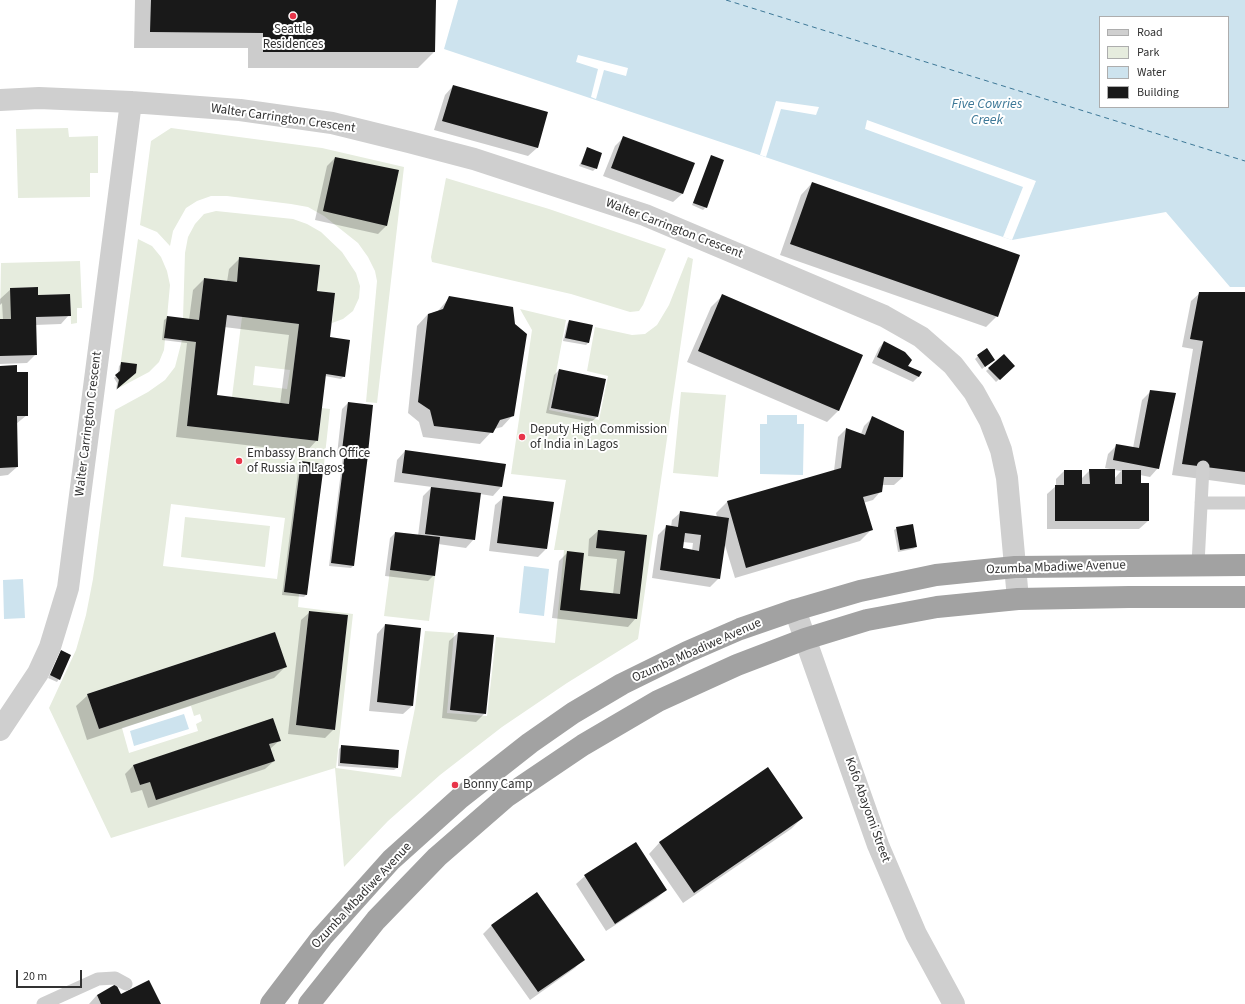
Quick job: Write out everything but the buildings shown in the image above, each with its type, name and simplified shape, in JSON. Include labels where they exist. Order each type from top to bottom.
[{"type":"highway","name":"Ozumba Mbadiwe Avenue","points":[[271,1004],[322,937],[391,860],[460,798],[530,743],[573,713],[622,684],[687,652],[740,629],[795,610],[860,591],[936,575],[1015,566],[1198,564],[1245,565]]},
{"type":"highway","name":"Ozumba Mbadiwe Avenue","points":[[309,1004],[376,920],[437,858],[506,797],[583,745],[658,701],[737,665],[805,639],[867,620],[922,610],[1018,599],[1245,597]]},
{"type":"street","name":"Walter Carrington Crescent","points":[[0,100],[39,98],[131,102],[240,110],[332,123],[474,159],[645,215],[884,316],[921,337],[953,365],[974,392],[990,421],[1001,450],[1007,478],[1018,599]]},
{"type":"street","name":"Walter Carrington Crescent","points":[[0,730],[38,673],[50,647],[68,588],[131,102]]},
{"type":"street","name":"Kofo Abayomi Street","points":[[795,610],[878,845],[916,934],[954,1004]]},
{"type":"lane","points":[[1198,564],[1204,467]]},
{"type":"lane","points":[[1201,503],[1245,503]]},
{"type":"lane","points":[[43,1004],[98,979],[115,978],[126,984]]},
{"type":"green space","points":[[68,128],[69,137],[98,136],[98,173],[90,173],[90,197],[18,198],[16,129]]},
{"type":"green space","points":[[171,128],[322,148],[404,167],[377,403],[366,402],[377,281],[375,271],[368,257],[358,243],[324,216],[308,207],[227,196],[211,196],[197,201],[186,208],[173,231],[170,246],[157,232],[140,225],[151,141]]},
{"type":"green space","points":[[446,178],[549,209],[666,249],[643,305],[639,311],[630,312],[571,294],[432,262],[431,257]]},
{"type":"green space","points":[[216,211],[293,219],[307,224],[321,232],[342,252],[356,273],[360,286],[359,298],[353,311],[343,319],[332,323],[335,293],[317,291],[320,265],[240,257],[237,282],[204,278],[199,320],[183,319],[185,253],[188,237],[195,224],[204,214]]},
{"type":"green space","points":[[138,239],[152,246],[161,257],[167,271],[170,285],[164,350],[159,362],[149,372],[117,389]]},
{"type":"green space","points":[[688,257],[693,259],[638,639],[567,683],[502,727],[440,775],[388,821],[344,867],[335,768],[111,838],[49,708],[76,650],[86,615],[93,579],[115,410],[148,392],[165,380],[175,367],[182,340],[196,342],[187,426],[318,441],[322,408],[330,409],[324,464],[301,461],[284,592],[299,594],[298,607],[353,614],[336,768],[401,777],[415,708],[425,631],[454,633],[447,713],[487,716],[496,637],[555,643],[564,550],[554,550],[566,480],[511,474],[532,330],[520,309],[566,320],[549,410],[599,420],[608,376],[587,371],[595,327],[632,335],[645,334],[657,325],[669,305]],"holes":[[[171,504],[285,518],[277,579],[163,566]],[[309,611],[348,615],[335,730],[296,725]],[[275,632],[286,667],[99,729],[87,694]],[[191,706],[194,716],[200,714],[202,721],[196,724],[198,731],[129,753],[122,728]],[[273,719],[281,741],[269,744],[275,761],[150,782],[140,785],[133,765]]]},
{"type":"green space","points":[[80,261],[82,308],[77,308],[77,323],[71,324],[70,294],[38,295],[37,287],[11,288],[11,319],[0,319],[1,263]]},
{"type":"green space","points":[[242,317],[299,324],[289,404],[232,397]],"holes":[[[255,366],[290,370],[287,389],[253,385]]]},
{"type":"green space","points":[[681,392],[726,395],[718,477],[673,473]]},
{"type":"green space","points":[[185,517],[270,526],[265,567],[181,557]]},
{"type":"green space","points":[[390,570],[435,576],[429,621],[384,616]]},
{"type":"water","name":"Five Cowries Creek","points":[[458,0],[1245,0],[1245,287],[1230,287],[1166,212],[1012,240],[444,49]]},
{"type":"water","points":[[767,415],[797,415],[797,424],[804,424],[803,475],[760,474],[760,424],[767,424]]},
{"type":"water","points":[[524,566],[549,569],[544,616],[519,613]]},
{"type":"water","points":[[23,579],[25,618],[4,619],[3,580]]},
{"type":"water","points":[[184,714],[189,729],[134,746],[130,731]]},
{"type":"pier","points":[[578,55],[628,68],[626,76],[604,70],[596,99],[591,97],[598,69],[576,62]]},
{"type":"pier","points":[[776,101],[819,107],[816,115],[781,109],[766,157],[760,155]]},
{"type":"pier","points":[[867,120],[1036,181],[1012,240],[1003,237],[1023,187],[865,129]]},
{"type":"ferry route","points":[[726,0],[1245,161]]},
{"type":"place","name":"Seattle Residences","points":[[293,16]]},
{"type":"place","name":"Deputy High Commission of India in Lagos","points":[[522,437]]},
{"type":"place","name":"Embassy Branch Office of Russia in Lagos","points":[[239,461]]},
{"type":"place","name":"Bonny Camp","points":[[455,785]]}]
